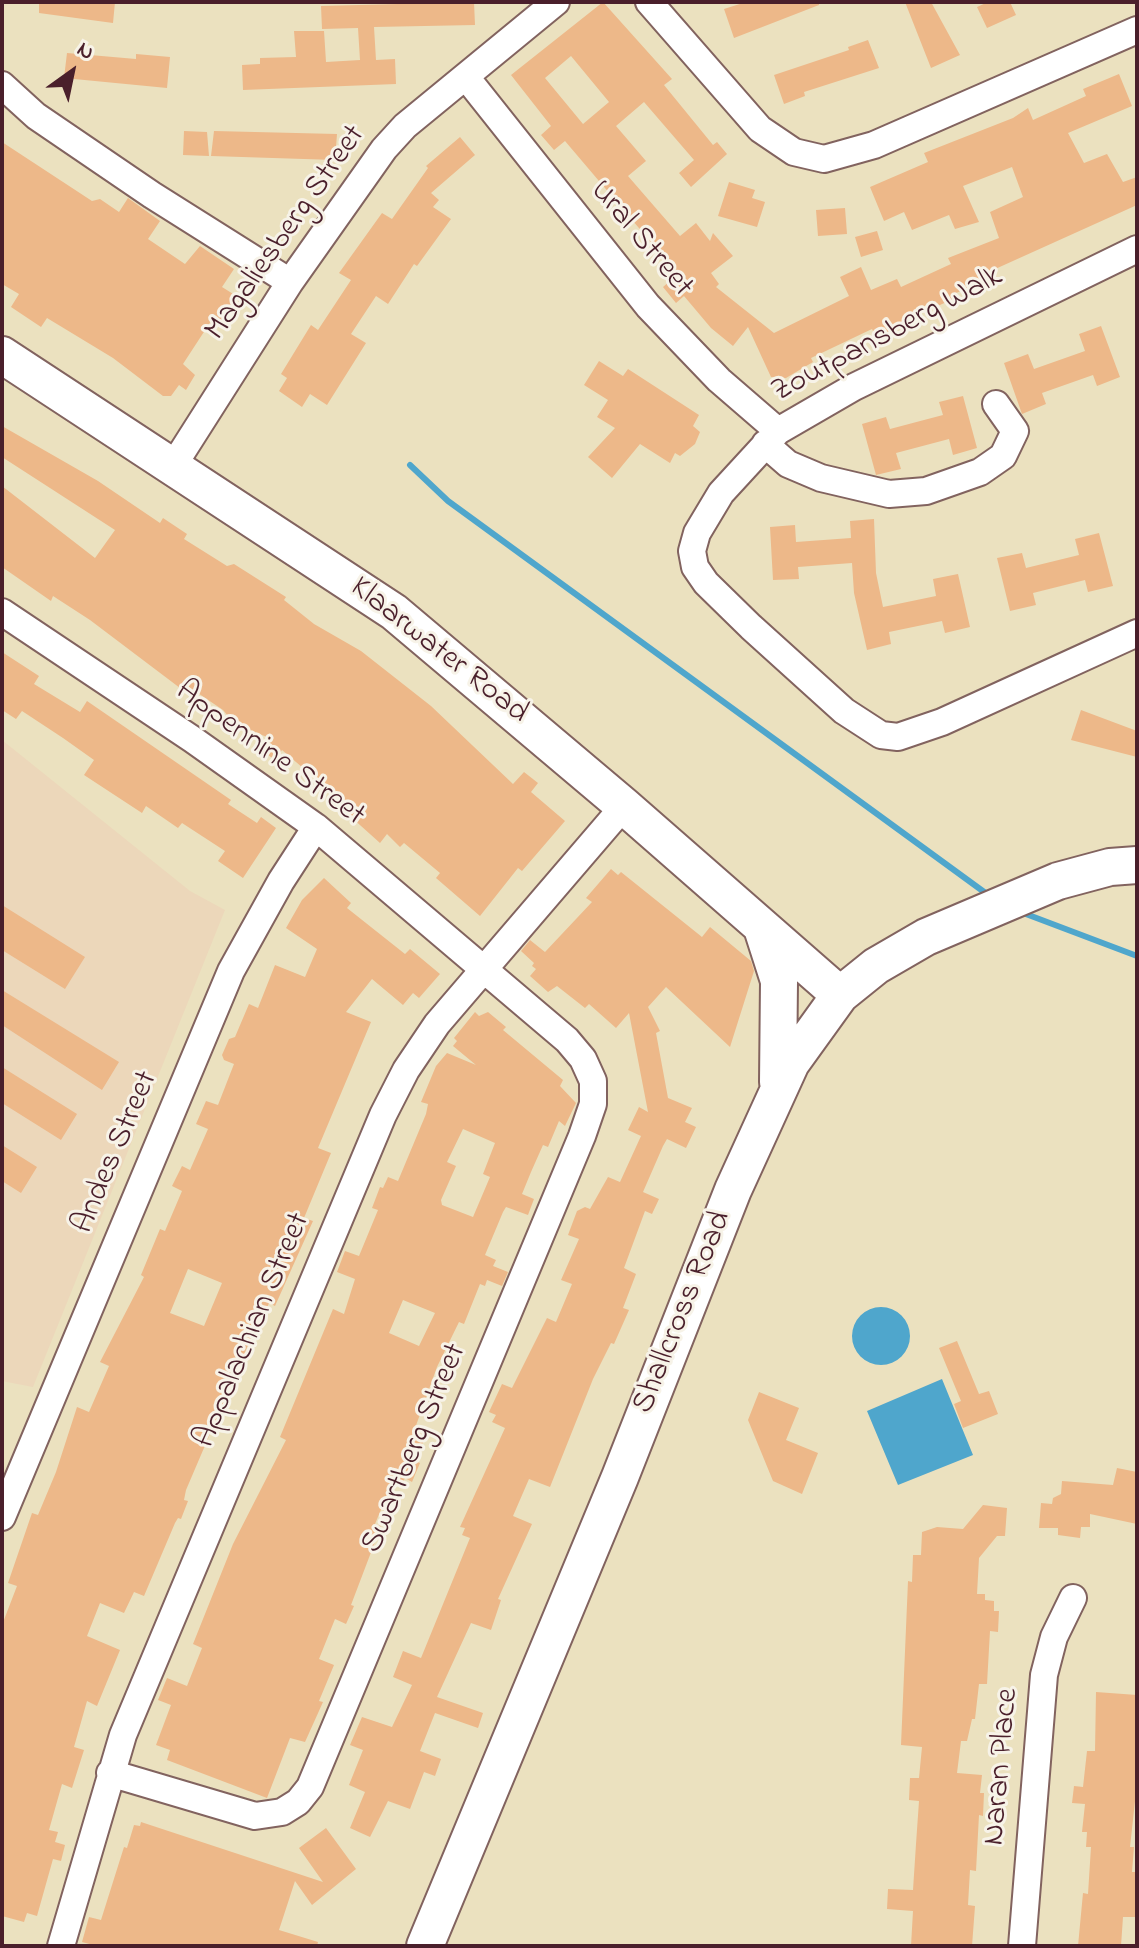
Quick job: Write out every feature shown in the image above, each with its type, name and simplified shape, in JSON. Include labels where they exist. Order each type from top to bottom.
[{"type":"street","name":"Magaliesberg Street","points":[[173,466],[290,282],[384,149],[405,126],[556,2]]},
{"type":"street","points":[[649,2],[760,129],[794,152],[824,159],[874,145],[1137,30]]},
{"type":"street","name":"Ural Street","points":[[466,77],[648,306],[772,438],[788,464],[821,478],[889,494],[926,491],[980,472],[1003,456],[1015,431],[996,404]]},
{"type":"street","points":[[2,85],[36,116],[152,195],[290,282]]},
{"type":"street","name":"Zoutpansberg Walk","points":[[1137,249],[854,387],[772,438],[744,465],[706,515],[692,551],[695,567],[706,583],[751,627],[866,728],[898,737],[915,733],[1137,633]]},
{"type":"street","name":"Klaarwater Road","points":[[2,355],[394,612],[624,806],[840,995]]},
{"type":"street","name":"Appennine Street","points":[[2,612],[192,739],[316,827],[484,968]]},
{"type":"street","name":"Appalachian Street","points":[[61,1946],[110,1773],[129,1720],[383,1115],[406,1070],[437,1024],[624,806]]},
{"type":"street","name":"Andes Street","points":[[2,1517],[231,971],[281,881],[316,827]]},
{"type":"street","name":"Shallcross Road","points":[[425,1946],[620,1477],[733,1190],[791,1063],[840,995],[876,966],[926,937],[1058,881],[1110,867],[1137,865]]},
{"type":"street","points":[[762,927],[779,981],[777,1090]]},
{"type":"street","name":"Swartberg Street","points":[[110,1773],[255,1816],[282,1812],[298,1802],[324,1761],[593,1104],[593,1081],[583,1059],[567,1040],[484,968]]},
{"type":"street","name":"Naran Place","points":[[1022,1946],[1044,1675],[1054,1637],[1073,1598]]},
{"type":"shaded area","points":[[2,740],[190,891],[225,910],[33,1387],[2,1381]]},
{"type":"water","points":[[881,1307],[902,1315],[910,1336],[902,1357],[881,1365],[860,1357],[852,1336],[860,1315]]},
{"type":"water","points":[[942,1379],[973,1455],[898,1485],[867,1411]]},
{"type":"building","points":[[39,2],[115,2],[113,23],[39,13]]},
{"type":"building","points":[[474,2],[475,25],[374,27],[376,60],[395,59],[396,84],[243,90],[242,65],[260,64],[260,58],[296,57],[294,31],[324,31],[326,62],[360,60],[358,28],[322,29],[321,6]]},
{"type":"building","points":[[603,2],[672,79],[664,85],[713,145],[717,142],[727,154],[691,187],[679,173],[694,160],[644,102],[616,126],[646,161],[628,176],[680,236],[696,223],[710,241],[713,233],[733,256],[711,273],[719,284],[716,287],[774,333],[849,296],[840,277],[861,267],[871,290],[897,279],[901,287],[951,264],[948,258],[999,238],[990,212],[1023,197],[1012,167],[963,186],[979,222],[955,229],[949,215],[912,230],[904,212],[884,221],[870,187],[928,162],[924,153],[1013,118],[1028,108],[1033,120],[1086,96],[1083,89],[1119,74],[1132,106],[1068,133],[1084,163],[1107,154],[1123,182],[1137,177],[1137,205],[993,270],[995,277],[956,293],[958,297],[906,320],[877,339],[872,329],[811,358],[813,362],[786,378],[771,377],[748,327],[733,346],[711,328],[684,296],[676,303],[663,287],[678,274],[565,141],[554,150],[541,135],[551,126],[511,75]],"holes":[[[571,56],[609,102],[583,124],[545,78]]]},
{"type":"building","points":[[746,2],[819,2],[819,5],[734,38],[724,9]]},
{"type":"building","points":[[905,2],[931,2],[960,55],[931,68]]},
{"type":"building","points":[[988,2],[1010,2],[1016,15],[987,28],[977,7]]},
{"type":"building","points":[[868,40],[879,68],[804,92],[805,96],[784,104],[774,75],[849,50],[848,47]]},
{"type":"building","points":[[67,53],[136,59],[136,54],[170,57],[167,88],[64,78]]},
{"type":"building","points":[[184,131],[207,132],[209,156],[183,155]]},
{"type":"building","points":[[214,131],[337,134],[335,160],[211,156]]},
{"type":"building","points":[[460,137],[475,155],[431,193],[439,200],[433,207],[451,219],[417,266],[414,264],[388,304],[376,296],[351,334],[366,343],[327,405],[310,394],[302,407],[279,391],[287,378],[281,374],[311,325],[318,330],[351,280],[339,273],[382,213],[392,219],[428,168],[426,166]]},
{"type":"building","points":[[2,142],[92,201],[100,199],[119,212],[128,198],[160,221],[148,239],[185,264],[200,246],[234,269],[222,287],[238,297],[220,323],[213,318],[183,364],[195,375],[186,390],[179,385],[171,396],[163,396],[113,358],[47,318],[41,327],[11,307],[19,294],[2,284]]},
{"type":"building","points":[[729,182],[755,190],[752,198],[765,202],[757,227],[718,216]]},
{"type":"building","points":[[845,208],[847,234],[818,236],[816,210]]},
{"type":"building","points":[[877,231],[883,250],[861,257],[855,237]]},
{"type":"building","points":[[1101,326],[1120,377],[1097,386],[1093,375],[1042,393],[1046,404],[1022,414],[1004,363],[1028,354],[1034,369],[1085,351],[1079,334]]},
{"type":"building","points":[[599,361],[623,376],[628,369],[699,415],[693,426],[700,432],[695,444],[680,456],[675,453],[670,463],[640,444],[612,478],[588,457],[615,428],[597,417],[608,400],[584,385]]},
{"type":"building","points":[[963,396],[977,448],[953,455],[949,439],[896,453],[901,469],[876,475],[862,424],[886,417],[890,429],[943,415],[939,402]]},
{"type":"building","points":[[2,426],[98,481],[160,523],[163,518],[187,534],[184,539],[227,566],[234,564],[286,597],[284,600],[314,624],[361,651],[431,706],[513,784],[524,772],[538,783],[531,792],[565,821],[522,871],[518,868],[480,916],[436,878],[440,873],[404,843],[400,847],[387,834],[380,843],[341,808],[346,801],[282,750],[275,760],[261,750],[269,738],[234,723],[223,710],[183,683],[180,688],[90,620],[53,596],[51,601],[2,567],[2,486],[95,558],[115,530],[2,457]]},
{"type":"building","points":[[874,519],[876,573],[883,607],[936,596],[933,579],[958,574],[970,627],[945,633],[942,621],[889,632],[891,644],[867,650],[854,593],[852,563],[798,567],[799,579],[773,580],[770,527],[795,525],[796,542],[851,538],[850,521]]},
{"type":"building","points":[[1099,533],[1113,586],[1088,592],[1085,580],[1033,593],[1036,605],[1010,611],[997,558],[1022,553],[1026,568],[1079,555],[1075,539]]},
{"type":"building","points":[[2,652],[39,676],[34,684],[80,712],[87,701],[231,800],[228,804],[257,823],[261,817],[276,828],[243,878],[218,861],[225,851],[182,823],[178,828],[146,806],[142,813],[84,775],[94,760],[63,738],[22,711],[16,719],[2,710]]},
{"type":"building","points":[[1081,710],[1137,731],[1137,757],[1071,740]]},
{"type":"building","points":[[611,869],[618,875],[621,872],[702,937],[710,927],[751,961],[754,971],[730,1047],[666,987],[648,1007],[660,1031],[656,1033],[668,1098],[692,1108],[685,1122],[696,1127],[686,1148],[667,1139],[663,1146],[643,1192],[659,1199],[652,1214],[645,1211],[624,1268],[636,1274],[623,1308],[629,1310],[614,1344],[611,1343],[593,1379],[550,1487],[529,1479],[513,1516],[532,1524],[498,1599],[501,1600],[491,1630],[471,1623],[437,1697],[483,1713],[478,1728],[435,1713],[420,1751],[441,1759],[435,1776],[424,1772],[410,1809],[388,1801],[370,1837],[350,1828],[365,1792],[349,1785],[363,1750],[350,1745],[362,1717],[392,1727],[412,1685],[393,1677],[403,1651],[421,1658],[470,1538],[462,1535],[465,1528],[460,1527],[505,1428],[492,1422],[496,1415],[489,1412],[502,1384],[512,1388],[547,1318],[556,1322],[572,1284],[561,1280],[579,1239],[568,1235],[577,1211],[585,1207],[590,1209],[608,1177],[620,1182],[641,1136],[628,1130],[639,1107],[648,1112],[629,1013],[616,1028],[589,1004],[585,1008],[557,986],[548,992],[530,976],[536,969],[532,966],[534,963],[521,951],[530,940],[545,952],[592,902],[586,898]]},
{"type":"building","points":[[324,878],[351,903],[347,908],[405,954],[410,949],[440,974],[419,998],[413,993],[403,1005],[372,979],[346,1012],[371,1022],[318,1148],[331,1153],[304,1218],[313,1221],[275,1306],[269,1303],[257,1332],[254,1331],[186,1490],[184,1500],[188,1501],[181,1519],[178,1518],[175,1523],[144,1596],[134,1592],[124,1613],[100,1603],[87,1636],[120,1650],[97,1706],[87,1701],[74,1747],[84,1750],[72,1788],[62,1784],[49,1830],[58,1832],[55,1842],[65,1845],[61,1861],[53,1859],[37,1916],[27,1913],[24,1922],[2,1916],[2,1625],[17,1586],[8,1583],[32,1513],[38,1515],[56,1472],[77,1407],[89,1412],[109,1366],[100,1362],[144,1277],[141,1275],[160,1229],[165,1231],[182,1191],[172,1186],[182,1166],[190,1170],[208,1129],[196,1124],[206,1101],[218,1105],[234,1064],[224,1060],[222,1055],[229,1039],[235,1037],[249,1004],[258,1008],[275,965],[305,977],[317,949],[286,928],[302,900]],"holes":[[[188,1269],[222,1283],[204,1326],[170,1313]]]},
{"type":"building","points":[[2,905],[85,957],[65,989],[2,950]]},
{"type":"building","points":[[2,990],[119,1062],[102,1090],[2,1025]]},
{"type":"building","points":[[475,1012],[479,1016],[488,1012],[506,1027],[503,1030],[563,1080],[560,1086],[576,1103],[565,1126],[559,1121],[548,1147],[543,1145],[531,1172],[522,1194],[534,1199],[528,1215],[506,1207],[503,1212],[485,1255],[496,1260],[493,1266],[508,1272],[502,1286],[487,1280],[485,1286],[480,1284],[464,1324],[459,1322],[437,1367],[414,1431],[426,1436],[415,1461],[420,1463],[412,1482],[405,1478],[401,1487],[392,1483],[375,1524],[381,1526],[351,1605],[354,1606],[346,1624],[335,1619],[319,1659],[334,1665],[319,1701],[323,1702],[305,1742],[290,1738],[267,1798],[167,1760],[170,1750],[156,1745],[171,1705],[158,1700],[167,1678],[187,1686],[202,1648],[193,1644],[233,1544],[286,1440],[280,1437],[333,1309],[344,1314],[355,1279],[337,1272],[345,1251],[359,1256],[378,1210],[372,1208],[380,1187],[383,1188],[388,1177],[398,1181],[426,1114],[428,1104],[421,1102],[436,1066],[447,1053],[476,1065],[453,1046],[457,1041],[454,1038]],"holes":[[[463,1129],[495,1143],[483,1174],[490,1177],[473,1217],[442,1205],[441,1200],[456,1166],[447,1162]],[[403,1300],[435,1313],[419,1346],[389,1333]]]},
{"type":"building","points":[[2,1067],[77,1114],[61,1140],[2,1103]]},
{"type":"building","points":[[2,1145],[37,1167],[21,1193],[2,1181]]},
{"type":"building","points":[[957,1341],[979,1394],[989,1391],[998,1414],[963,1428],[954,1404],[961,1401],[939,1348]]},
{"type":"building","points":[[759,1392],[799,1408],[786,1440],[818,1453],[802,1494],[773,1481],[748,1420]]},
{"type":"building","points":[[1117,1468],[1137,1472],[1137,1524],[1090,1514],[1090,1527],[1081,1527],[1080,1538],[1058,1535],[1058,1528],[1039,1528],[1041,1503],[1052,1504],[1053,1498],[1061,1494],[1062,1481],[1113,1485]]},
{"type":"building","points":[[983,1505],[1007,1508],[1005,1536],[997,1536],[979,1558],[977,1594],[985,1594],[985,1600],[994,1601],[994,1611],[999,1611],[998,1632],[990,1631],[987,1684],[979,1684],[975,1719],[972,1719],[967,1741],[961,1741],[957,1773],[982,1775],[980,1793],[984,1793],[983,1816],[979,1815],[976,1871],[970,1870],[968,1905],[975,1906],[972,1946],[911,1946],[913,1911],[887,1909],[888,1889],[913,1890],[919,1801],[909,1800],[910,1778],[919,1778],[922,1747],[901,1745],[908,1581],[912,1582],[913,1555],[921,1555],[922,1532],[937,1527],[963,1529]]},
{"type":"building","points":[[1096,1692],[1137,1695],[1137,1783],[1130,1847],[1134,1847],[1132,1872],[1137,1872],[1137,1917],[1123,1917],[1121,1946],[1078,1946],[1083,1893],[1088,1894],[1091,1847],[1086,1847],[1087,1832],[1082,1832],[1085,1804],[1072,1803],[1074,1786],[1083,1787],[1087,1751],[1095,1751]]},
{"type":"building","points":[[141,1822],[323,1882],[299,1848],[326,1828],[356,1869],[312,1905],[295,1881],[279,1930],[318,1942],[317,1946],[97,1946],[82,1942],[89,1917],[101,1920],[124,1847],[127,1848],[134,1825],[140,1826]]},
{"type":"waterway","points":[[410,465],[448,501],[991,897]]},
{"type":"waterway","points":[[1018,911],[1137,956]]}]
